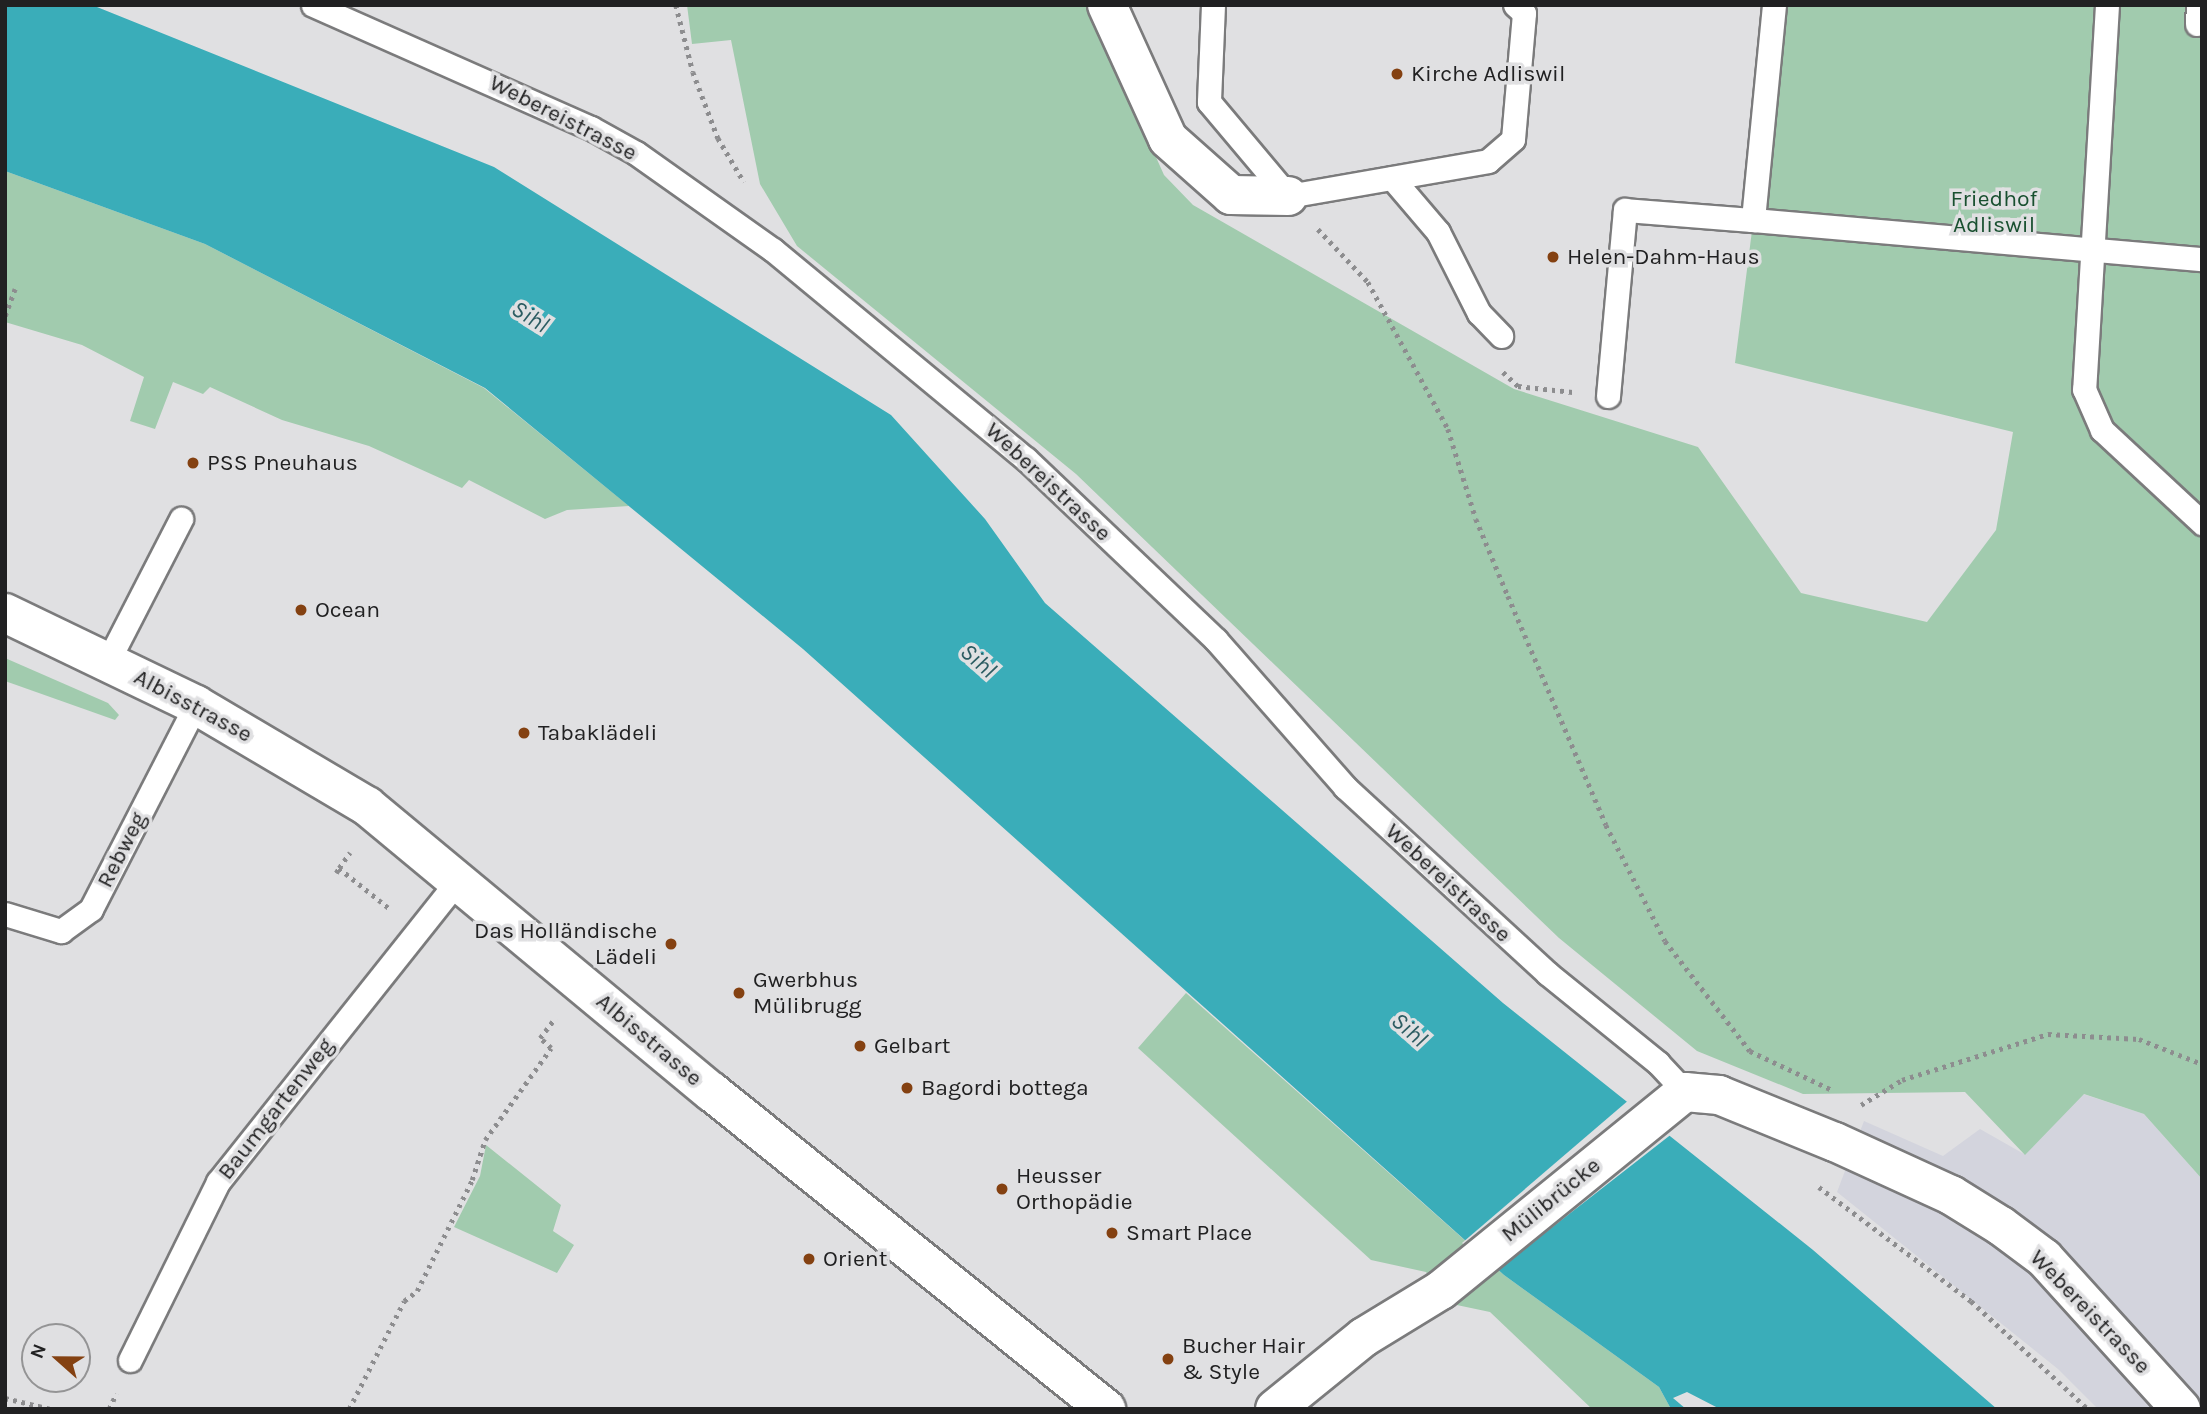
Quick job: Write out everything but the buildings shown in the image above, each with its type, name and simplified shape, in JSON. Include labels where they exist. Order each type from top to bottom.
[{"type":"street","points":[[1107,5],[1168,139],[1231,195],[1288,196]]},
{"type":"street","name":"Albisstrasse","points":[[11,619],[108,661],[196,705],[366,806],[712,1092],[1106,1409]]},
{"type":"street","name":"Webereistrasse","points":[[1674,1101],[1719,1095],[1835,1142],[1951,1195],[2001,1226],[2044,1258],[2181,1409]]},
{"type":"street","name":"Mülibrücke","points":[[1275,1409],[1364,1337],[1441,1290],[1674,1101]]},
{"type":"lane","name":"Webereistrasse","points":[[313,5],[592,128],[636,153],[772,250],[1026,459],[1216,640],[1345,787],[1546,973],[1658,1063],[1674,1101]]},
{"type":"lane","points":[[1213,5],[1209,102],[1288,196],[1488,161],[1513,139],[1524,13],[1515,5]]},
{"type":"lane","points":[[1753,220],[1774,5]]},
{"type":"lane","points":[[2107,5],[2089,249],[2084,389],[2102,430],[2202,523]]},
{"type":"lane","points":[[1392,178],[1438,232],[1479,313],[1501,336]]},
{"type":"lane","points":[[1608,396],[1625,210],[2202,258]]},
{"type":"lane","points":[[108,661],[181,519]]},
{"type":"lane","name":"Rebweg","points":[[5,914],[61,931],[91,909],[196,705]]},
{"type":"lane","name":"Baumgartenweg","points":[[130,1360],[218,1182],[415,929],[458,880]]},
{"type":"path","points":[[676,5],[693,72],[714,127],[746,185]]},
{"type":"path","points":[[1288,196],[1368,282],[1448,429],[1497,571],[1606,825],[1665,941],[1750,1051],[1842,1097]]},
{"type":"path","points":[[5,316],[15,289]]},
{"type":"path","points":[[1501,336],[1497,367],[1518,386],[1608,396]]},
{"type":"path","points":[[336,873],[350,852]]},
{"type":"path","points":[[340,868],[415,929]]},
{"type":"path","points":[[349,1409],[404,1301],[417,1291],[472,1180],[485,1140],[551,1048],[540,1038],[558,1015]]},
{"type":"path","points":[[1852,1111],[1902,1080],[2049,1034],[2139,1039],[2202,1064]]},
{"type":"path","points":[[1815,1184],[1971,1301],[2088,1409]]},
{"type":"path","points":[[5,1398],[51,1409]]},
{"type":"shaded area","points":[[2083,1094],[2144,1114],[2202,1179],[2202,1409],[2098,1409],[2058,1369],[1837,1192],[1864,1121],[1943,1156],[1980,1129],[2024,1154]]},
{"type":"green space","name":"Friedhof Adliswil","points":[[687,5],[1088,5],[1164,175],[1193,205],[1514,389],[1698,447],[1801,593],[1927,622],[1996,530],[2013,432],[1735,363],[1781,5],[2202,5],[2202,1179],[2144,1114],[2084,1094],[2025,1155],[1965,1092],[1803,1094],[1697,1051],[1559,938],[1076,474],[797,246],[760,184],[731,40],[692,44]]},
{"type":"green space","points":[[5,171],[205,244],[484,388],[629,506],[567,510],[545,519],[469,480],[462,488],[369,446],[282,420],[210,387],[203,394],[173,382],[155,429],[130,421],[144,377],[82,345],[5,322]]},
{"type":"green space","points":[[5,658],[108,703],[119,715],[115,720],[5,681]]},
{"type":"green space","points":[[1186,993],[1504,1275],[1659,1387],[1671,1409],[1592,1409],[1490,1312],[1452,1304],[1426,1272],[1371,1260],[1138,1048]]},
{"type":"green space","points":[[486,1145],[561,1205],[553,1231],[574,1245],[557,1273],[454,1227],[480,1176]]},
{"type":"water","name":"Sihl","points":[[5,5],[92,5],[494,167],[891,415],[985,519],[1045,603],[1503,1003],[1813,1250],[1997,1409],[1720,1409],[1687,1392],[1673,1398],[1686,1409],[1671,1409],[1659,1387],[1504,1275],[803,649],[485,388],[205,244],[5,171]]},
{"type":"pier","points":[[1630,1099],[1673,1133],[1495,1272],[1462,1243]]},
{"type":"place","name":"Kirche Adliswil","points":[[1397,74]]},
{"type":"place","name":"Helen-Dahm-Haus","points":[[1553,257]]},
{"type":"place","name":"PSS Pneuhaus","points":[[193,463]]},
{"type":"place","name":"Ocean","points":[[301,610]]},
{"type":"place","name":"Tabaklädeli","points":[[524,733]]},
{"type":"place","name":"Das Holländische Lädeli","points":[[671,944]]},
{"type":"place","name":"Gwerbhus Mülibrugg","points":[[739,993]]},
{"type":"place","name":"Gelbart","points":[[860,1046]]},
{"type":"place","name":"Bagordi bottega","points":[[907,1088]]},
{"type":"place","name":"Heusser Orthopädie","points":[[1002,1189]]},
{"type":"place","name":"Smart Place","points":[[1112,1233]]},
{"type":"place","name":"Orient","points":[[809,1259]]},
{"type":"place","name":"Bucher Hair & Style","points":[[1168,1359]]}]
